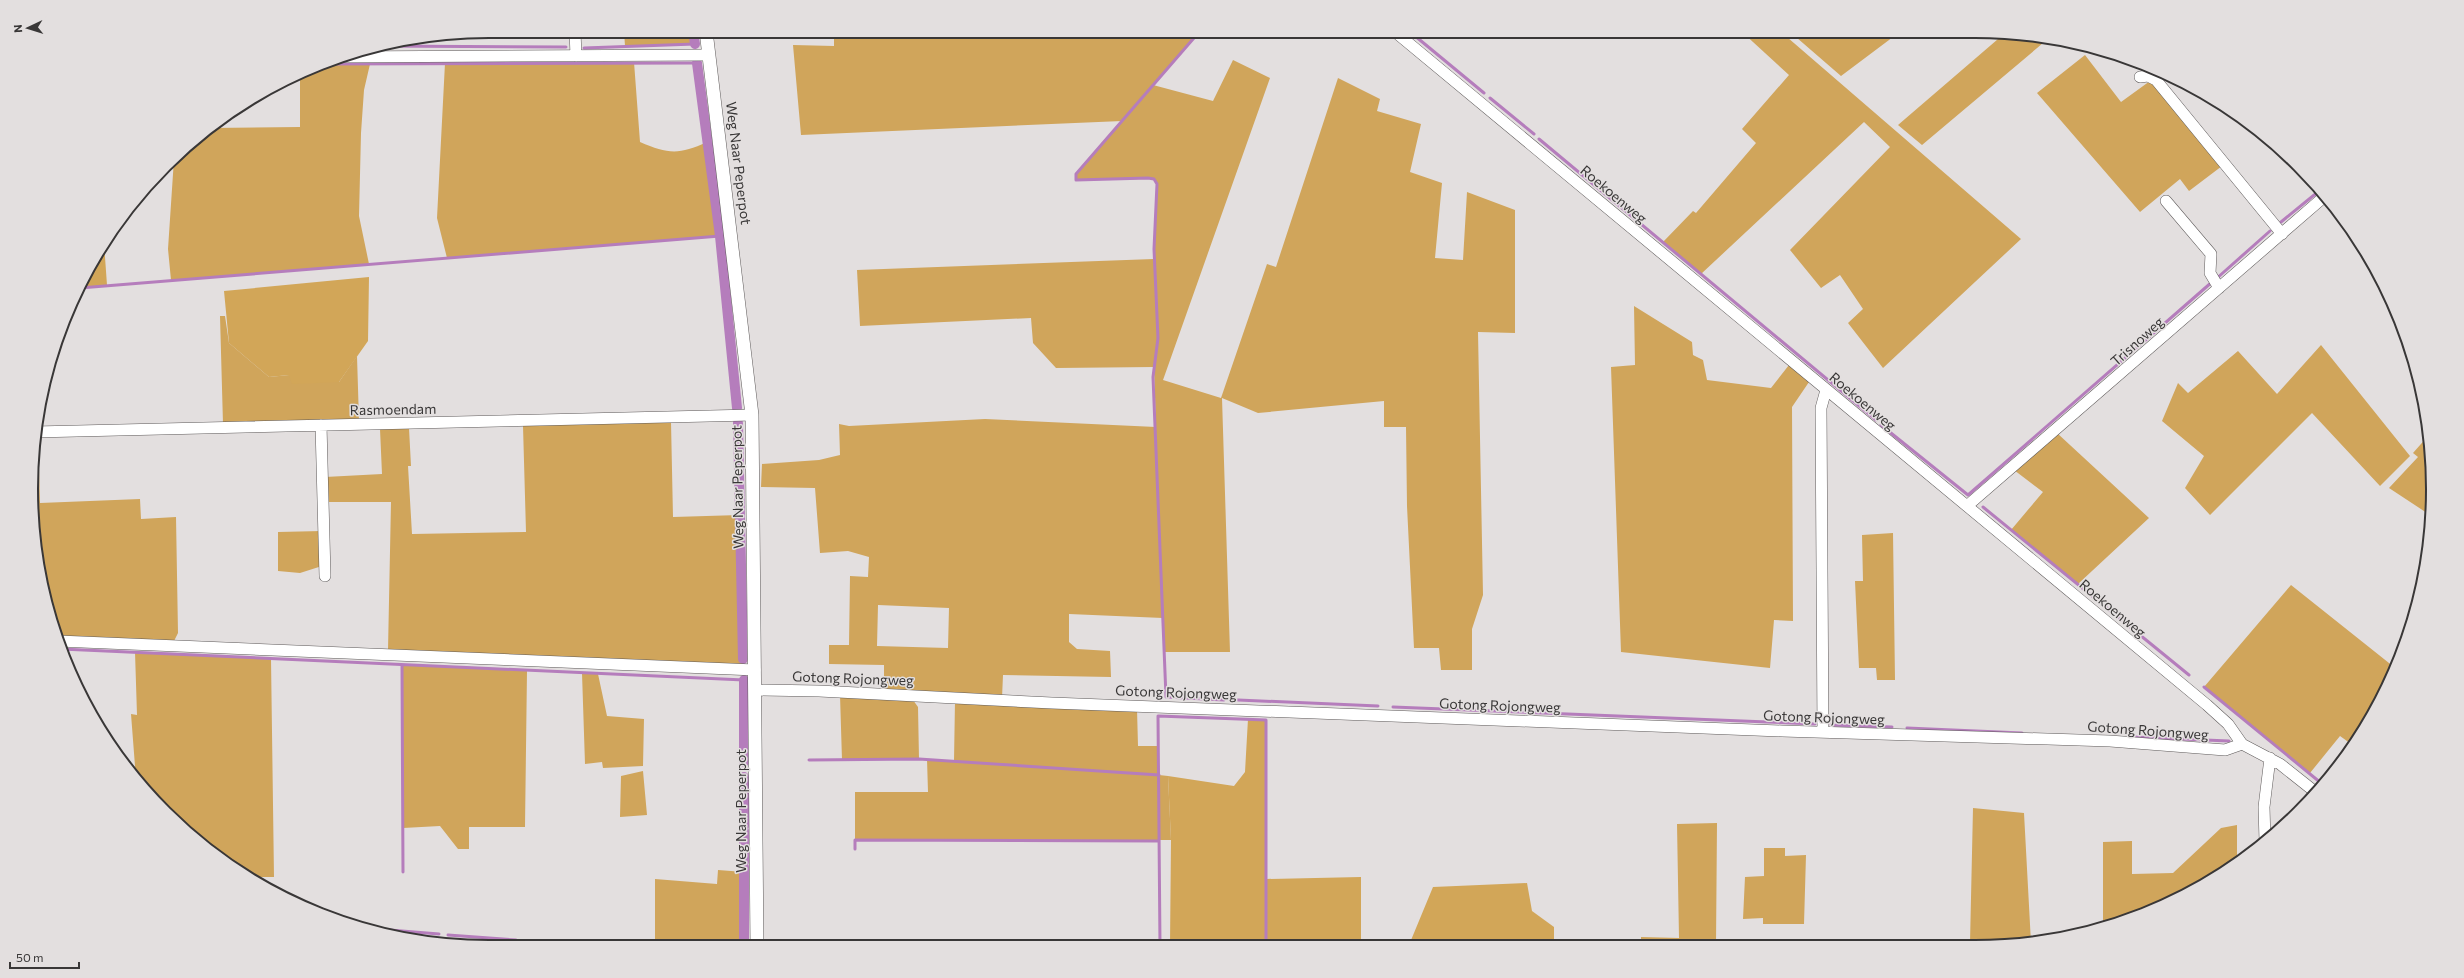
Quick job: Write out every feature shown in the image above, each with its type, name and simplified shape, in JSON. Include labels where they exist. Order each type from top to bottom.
[{"type":"street","points":[[575,38],[576,56]]},
{"type":"street","name":"Weg Naar Peperpot","points":[[707,38],[752,415],[756,690],[757,940]]},
{"type":"street","name":"Roekoenweg","points":[[1402,38],[2207,705],[2228,724],[2242,744],[2270,758],[2311,789]]},
{"type":"street","points":[[360,57],[709,56]]},
{"type":"street","points":[[2140,77],[2148,76],[2156,80],[2282,234]]},
{"type":"street","name":"Trisnoweg","points":[[1967,506],[2321,200]]},
{"type":"street","points":[[2166,201],[2211,254],[2210,273],[2220,288]]},
{"type":"street","points":[[1823,732],[1821,408],[1826,390]]},
{"type":"street","name":"Rasmoendam","points":[[42,432],[752,415]]},
{"type":"street","points":[[321,425],[325,576]]},
{"type":"street","points":[[65,641],[755,670]]},
{"type":"street","name":"Gotong Rojongweg","points":[[756,690],[819,691],[1052,703],[1823,732],[2110,741],[2225,750],[2242,744]]},
{"type":"street","points":[[2265,834],[2264,807],[2270,758]]},
{"type":"shaded area","points":[[624,38],[694,38],[695,44],[625,46]]},
{"type":"shaded area","points":[[834,38],[1194,38],[1153,85],[1213,101],[1233,60],[1270,78],[1163,380],[1221,398],[1267,264],[1276,267],[1338,78],[1380,99],[1377,111],[1421,124],[1410,172],[1442,183],[1435,258],[1463,260],[1467,192],[1515,210],[1515,333],[1478,332],[1483,595],[1472,629],[1472,670],[1441,670],[1439,648],[1414,648],[1407,506],[1406,427],[1384,427],[1384,401],[1258,413],[1222,398],[1230,652],[1165,652],[1163,618],[1069,614],[1069,642],[1077,649],[1110,651],[1111,677],[1003,675],[1002,698],[884,691],[884,665],[829,664],[829,645],[849,645],[850,576],[868,577],[869,557],[848,551],[820,553],[815,488],[761,487],[762,464],[819,460],[840,455],[839,424],[849,426],[985,419],[1156,427],[1154,367],[1056,368],[1033,343],[1031,318],[860,326],[857,270],[1154,259],[1157,184],[1154,179],[1076,180],[1076,174],[1122,121],[801,135],[793,45],[834,46]],"holes":[[[878,605],[949,608],[948,648],[877,646]]]},
{"type":"shaded area","points":[[1749,38],[1788,38],[2021,239],[1883,368],[1848,323],[1863,309],[1840,275],[1821,288],[1790,250],[1890,147],[1864,122],[1701,274],[1663,242],[1693,211],[1696,213],[1756,143],[1742,129],[1789,75]]},
{"type":"shaded area","points":[[1797,38],[1892,38],[1841,76]]},
{"type":"shaded area","points":[[1998,39],[2043,43],[1922,145],[1898,125]]},
{"type":"shaded area","points":[[2085,55],[2121,102],[2150,81],[2222,166],[2189,191],[2180,179],[2140,212],[2037,93]]},
{"type":"shaded area","points":[[634,62],[640,142],[666,151],[681,151],[707,142],[720,236],[447,258],[437,218],[445,63]]},
{"type":"shaded area","points":[[338,64],[370,64],[364,90],[361,133],[359,216],[369,264],[171,280],[168,249],[173,167],[218,128],[300,127],[300,80],[316,72]]},
{"type":"shaded area","points":[[105,253],[107,285],[86,287]]},
{"type":"shaded area","points":[[369,277],[368,341],[339,382],[292,384],[289,375],[269,377],[229,343],[224,291]]},
{"type":"shaded area","points":[[1634,306],[1692,342],[1693,355],[1703,360],[1707,380],[1771,388],[1789,365],[1809,382],[1792,407],[1793,621],[1774,620],[1770,668],[1621,652],[1611,367],[1635,365]]},
{"type":"shaded area","points":[[220,316],[225,316],[229,343],[269,377],[289,375],[339,382],[357,356],[359,421],[223,424]]},
{"type":"shaded area","points":[[2321,345],[2410,456],[2380,486],[2312,413],[2210,515],[2185,488],[2204,456],[2162,421],[2178,383],[2188,393],[2238,351],[2277,394]]},
{"type":"shaded area","points":[[671,422],[673,517],[740,515],[743,665],[388,650],[391,502],[326,502],[325,477],[382,474],[380,429],[409,428],[411,466],[408,466],[412,534],[526,532],[523,426]]},
{"type":"shaded area","points":[[2057,433],[2149,518],[2078,584],[2011,530],[2043,492],[2014,470]]},
{"type":"shaded area","points":[[2423,441],[2426,489],[2425,512],[2389,488],[2418,457],[2413,453]]},
{"type":"shaded area","points":[[39,464],[40,503],[140,499],[141,519],[176,517],[178,633],[173,643],[63,637],[53,606],[42,548],[39,518]]},
{"type":"shaded area","points":[[322,531],[322,566],[300,573],[278,571],[278,532]]},
{"type":"shaded area","points":[[1893,533],[1895,680],[1877,680],[1876,668],[1859,668],[1855,581],[1863,581],[1862,535]]},
{"type":"shaded area","points":[[2291,585],[2391,664],[2366,714],[2349,742],[2340,736],[2310,773],[2204,687]]},
{"type":"shaded area","points":[[135,652],[271,659],[274,877],[258,877],[214,847],[170,808],[135,769],[131,714],[137,715]]},
{"type":"shaded area","points":[[402,665],[527,671],[525,827],[469,827],[469,849],[458,849],[440,826],[403,828]]},
{"type":"shaded area","points":[[582,673],[598,674],[607,716],[644,719],[643,766],[603,768],[602,762],[585,764]]},
{"type":"shaded area","points":[[840,695],[913,700],[918,707],[919,759],[842,760]]},
{"type":"shaded area","points":[[955,701],[1137,709],[1138,746],[1158,746],[1159,775],[1168,776],[1171,840],[855,840],[855,792],[928,792],[927,759],[954,761]]},
{"type":"shaded area","points":[[1248,719],[1266,720],[1266,879],[1361,877],[1361,940],[1170,940],[1171,840],[1168,776],[1234,786],[1245,772]]},
{"type":"shaded area","points":[[643,771],[647,815],[620,817],[621,776]]},
{"type":"shaded area","points":[[1973,808],[2024,813],[2031,936],[1970,940]]},
{"type":"shaded area","points":[[1717,823],[1716,940],[1641,940],[1641,937],[1679,938],[1677,824]]},
{"type":"shaded area","points":[[2237,825],[2237,856],[2200,880],[2148,906],[2103,921],[2103,842],[2132,841],[2132,874],[2173,873],[2221,828]]},
{"type":"shaded area","points":[[1764,848],[1785,848],[1785,856],[1806,855],[1804,924],[1763,924],[1763,918],[1743,919],[1745,877],[1764,876]]},
{"type":"shaded area","points":[[718,870],[744,872],[743,940],[655,940],[655,879],[717,884]]},
{"type":"shaded area","points":[[1527,883],[1532,911],[1554,927],[1554,940],[1411,940],[1433,887]]},
{"type":"waterway","points":[[694,38],[695,44]]},
{"type":"waterway","points":[[1194,38],[1076,174],[1076,180],[1148,178],[1154,179],[1157,184],[1154,249],[1158,338],[1153,377],[1166,697],[1224,700]]},
{"type":"waterway","points":[[1417,38],[1484,93]]},
{"type":"waterway","points":[[584,48],[695,44]]},
{"type":"waterway","points":[[406,46],[566,47]]},
{"type":"waterway","points":[[339,64],[697,63]]},
{"type":"waterway","points":[[697,63],[720,236],[737,408]]},
{"type":"waterway","points":[[1490,98],[1534,134]]},
{"type":"waterway","points":[[1539,139],[1876,420]]},
{"type":"waterway","points":[[2281,222],[2316,194]]},
{"type":"waterway","points":[[2216,279],[2270,231]]},
{"type":"waterway","points":[[86,287],[720,236]]},
{"type":"waterway","points":[[1881,425],[1968,495],[2212,282]]},
{"type":"waterway","points":[[738,423],[743,659]]},
{"type":"waterway","points":[[1983,507],[2189,675]]},
{"type":"waterway","points":[[67,649],[744,680]]},
{"type":"waterway","points":[[402,665],[403,872]]},
{"type":"waterway","points":[[744,680],[744,762]]},
{"type":"waterway","points":[[2204,687],[2318,781]]},
{"type":"waterway","points":[[1238,700],[1378,706]]},
{"type":"waterway","points":[[1393,707],[1815,724]]},
{"type":"waterway","points":[[1160,940],[1158,716],[1266,720],[1266,940]]},
{"type":"waterway","points":[[1831,725],[1892,727]]},
{"type":"waterway","points":[[1907,728],[2022,733]]},
{"type":"waterway","points":[[2133,737],[2229,741]]},
{"type":"waterway","points":[[809,760],[919,759],[1159,775]]},
{"type":"waterway","points":[[744,777],[744,826]]},
{"type":"waterway","points":[[744,831],[744,862]]},
{"type":"waterway","points":[[855,849],[855,840],[1159,841]]},
{"type":"waterway","points":[[744,867],[744,940]]},
{"type":"waterway","points":[[400,931],[439,934]]},
{"type":"waterway","points":[[448,935],[516,940]]}]
